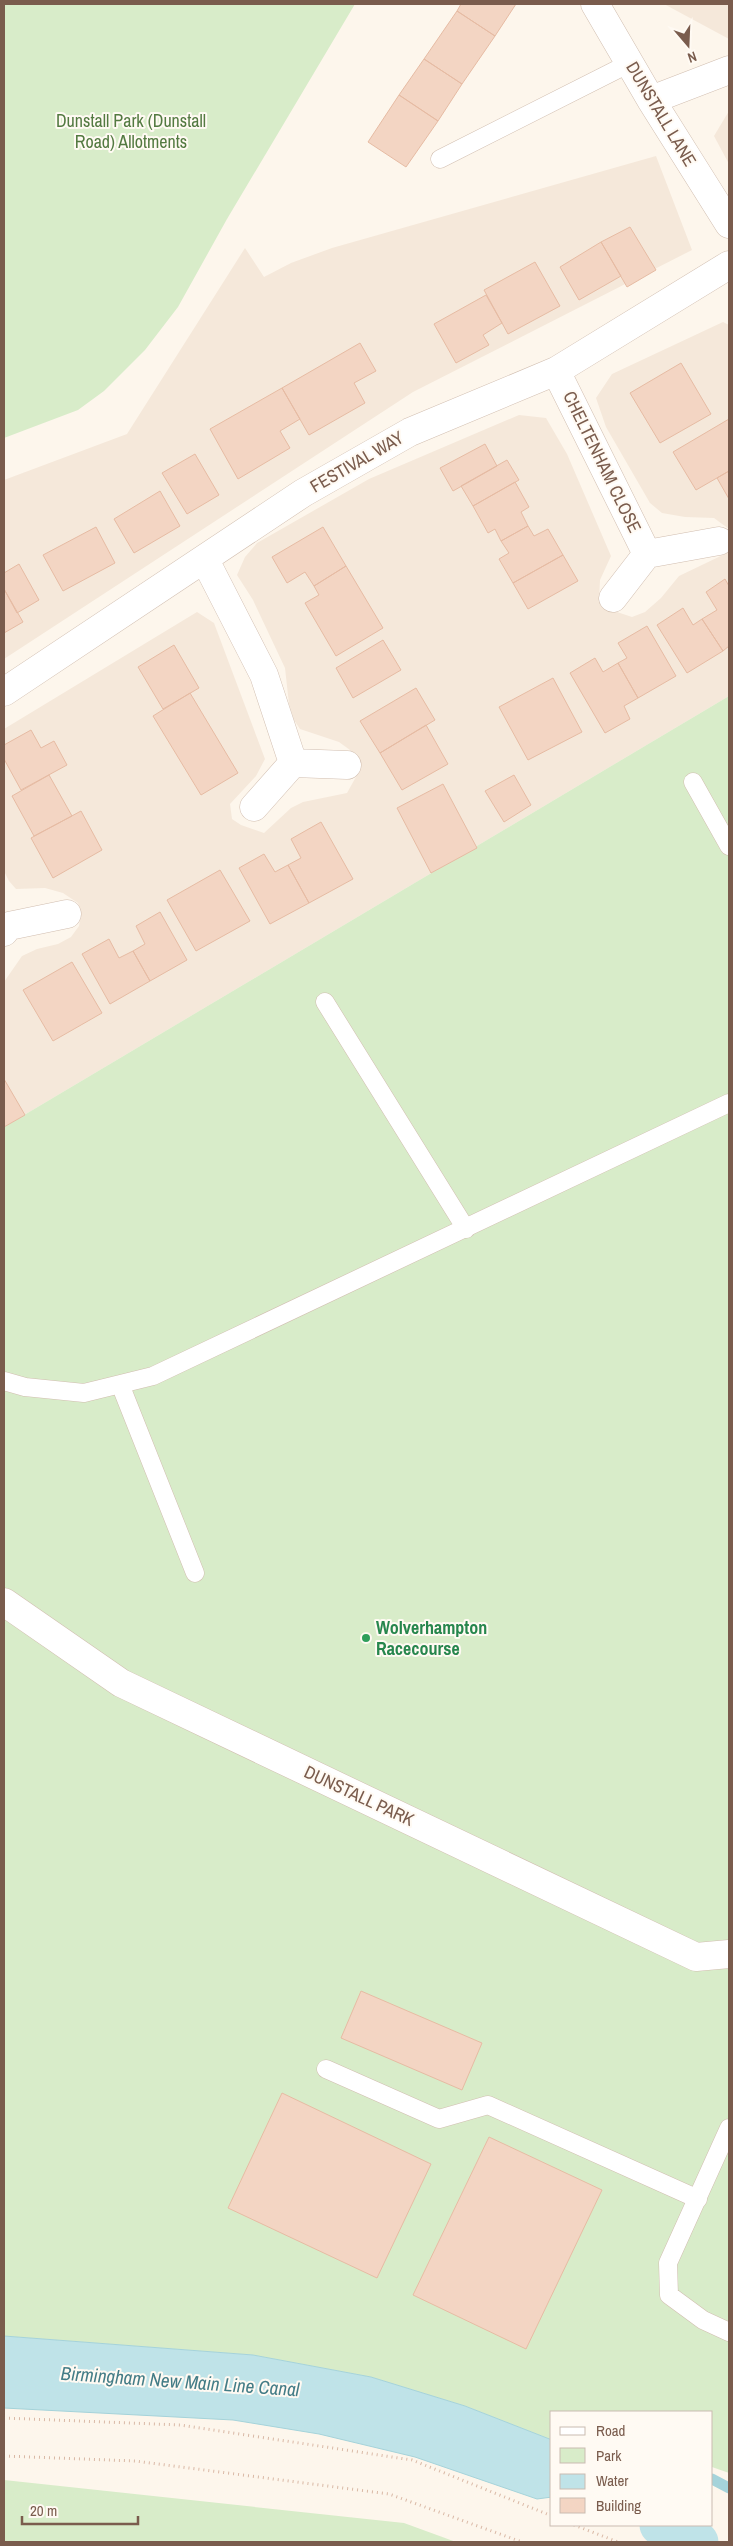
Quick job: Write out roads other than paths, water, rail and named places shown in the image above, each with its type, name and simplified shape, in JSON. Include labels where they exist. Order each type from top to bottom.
[{"type":"street","name":"DUNSTALL LANE","points":[[596,4],[651,100],[729,224]]},
{"type":"street","points":[[651,100],[729,70]]},
{"type":"street","name":"FESTIVAL WAY","points":[[4,692],[205,560],[303,492],[410,432],[556,370],[729,265]]},
{"type":"street","name":"CHELTENHAM CLOSE","points":[[556,370],[647,554]]},
{"type":"street","name":"CHELTENHAM CLOSE","points":[[613,598],[647,554],[719,541]]},
{"type":"street","points":[[205,560],[264,675],[293,763]]},
{"type":"street","points":[[293,763],[347,765]]},
{"type":"street","points":[[254,807],[293,763]]},
{"type":"street","points":[[6,925],[67,914]]},
{"type":"street","name":"DUNSTALL PARK","points":[[4,1602],[121,1683],[696,1957],[729,1954]]},
{"type":"lane","points":[[440,159],[630,63]]},
{"type":"lane","points":[[693,782],[729,846]]},
{"type":"lane","points":[[325,1002],[466,1229]]},
{"type":"lane","points":[[4,1381],[24,1387],[84,1393],[153,1376],[729,1103]]},
{"type":"lane","points":[[120,1384],[195,1573]]},
{"type":"lane","points":[[326,2069],[439,2119],[488,2106],[698,2199]]},
{"type":"lane","points":[[729,2128],[668,2264],[669,2295],[703,2320],[729,2332]]},
{"type":"water","points":[[4,2336],[253,2355],[371,2377],[465,2406],[550,2439],[550,2497],[537,2499],[415,2457],[319,2434],[233,2420],[4,2408]]},
{"type":"waterway","points":[[713,2480],[729,2488]]},
{"type":"waterway","name":"Birmingham New Main Line Canal","points":[[662,2526],[698,2542]]},
{"type":"place","name":"Wolverhampton Racecourse","points":[[366,1638]]},
{"type":"park label","name":"Dunstall Park (Dunstall Road) Allotments","points":[[131,131]]}]
